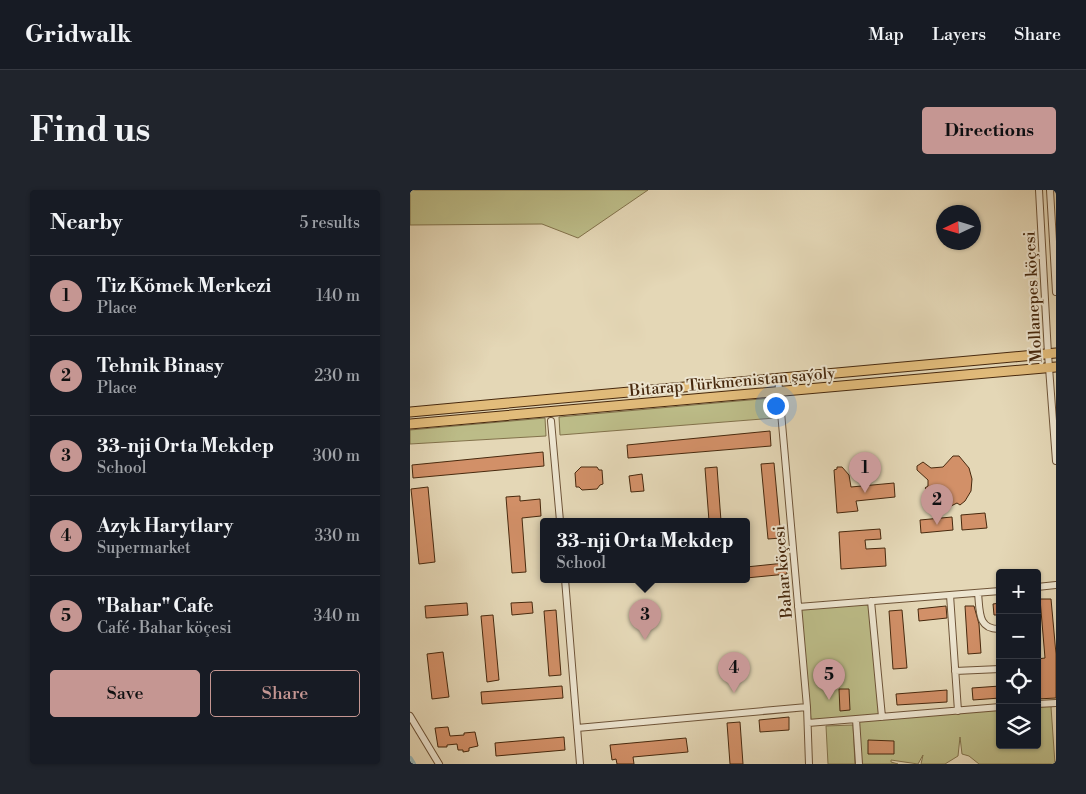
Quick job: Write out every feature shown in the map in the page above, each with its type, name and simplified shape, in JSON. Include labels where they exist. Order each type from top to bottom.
[{"type":"main road","name":"Bitarap Türkmenistan şaýoly","points":[[410,412],[1052,354]]},
{"type":"main road","name":"Bitarap Türkmenistan şaýoly","points":[[410,424],[1053,367]]},
{"type":"street","name":"Mollanepes köçesi","points":[[1039,190],[1053,367],[1056,461]]},
{"type":"street","name":"Mollanepes köçesi","points":[[1050,190],[1056,292]]},
{"type":"street","name":"Bahar köçesi","points":[[778,378],[807,707],[809,764]]},
{"type":"street","points":[[551,421],[560,518]]},
{"type":"street","points":[[565,583],[580,764]]},
{"type":"street","points":[[1041,587],[1056,585]]},
{"type":"street","points":[[798,606],[996,591]]},
{"type":"street","points":[[978,593],[984,625],[988,628],[996,629]]},
{"type":"street","points":[[950,595],[958,711]]},
{"type":"street","points":[[871,601],[882,717]]},
{"type":"street","points":[[955,671],[996,669]]},
{"type":"street","points":[[1041,704],[1056,703]]},
{"type":"street","points":[[577,728],[807,707]]},
{"type":"street","points":[[808,723],[996,707]]},
{"type":"street","points":[[410,716],[439,764]]},
{"type":"street","points":[[856,719],[859,764]]},
{"type":"green space","points":[[410,190],[648,190],[578,238],[542,224],[410,225]]},
{"type":"green space","points":[[772,398],[775,400],[775,418],[560,435],[559,417]]},
{"type":"green space","points":[[545,418],[546,436],[410,444],[410,430]]},
{"type":"green space","points":[[873,603],[883,714],[811,720],[801,609]]},
{"type":"green space","points":[[1041,704],[1056,705],[1051,707],[1055,764],[979,764],[969,756],[962,754],[960,737],[958,756],[945,764],[921,764],[923,755],[918,764],[891,760],[891,762],[898,764],[859,764],[856,719],[996,707],[996,749],[1041,749]]},
{"type":"green space","points":[[853,725],[855,764],[828,764],[826,726]]},
{"type":"building","points":[[770,431],[771,446],[628,458],[627,445]]},
{"type":"building","points":[[543,452],[544,466],[413,478],[412,465]]},
{"type":"building","points":[[953,456],[959,456],[969,468],[972,479],[971,491],[960,505],[957,503],[949,507],[941,507],[925,488],[928,486],[928,480],[917,470],[917,466],[923,462],[931,468],[943,467]]},
{"type":"building","points":[[774,463],[781,538],[768,539],[761,464]]},
{"type":"building","points":[[581,467],[597,467],[599,470],[602,470],[603,484],[597,489],[582,490],[576,487],[575,473]]},
{"type":"building","points":[[717,467],[721,518],[709,518],[705,468]]},
{"type":"building","points":[[837,467],[842,467],[849,475],[851,487],[894,483],[895,497],[856,501],[858,511],[837,513],[834,470]]},
{"type":"building","points":[[642,474],[644,491],[631,492],[629,476]]},
{"type":"building","points":[[428,487],[435,562],[419,564],[411,489]]},
{"type":"building","points":[[520,496],[520,501],[540,499],[541,516],[522,518],[526,572],[512,573],[506,497]]},
{"type":"building","points":[[985,513],[987,528],[962,530],[961,515]]},
{"type":"building","points":[[952,517],[953,530],[921,533],[920,520]]},
{"type":"building","points":[[880,529],[881,539],[865,540],[866,549],[885,548],[886,566],[841,569],[839,532]]},
{"type":"building","points":[[785,563],[787,574],[750,578],[750,567]]},
{"type":"building","points":[[1041,599],[1051,599],[1056,654],[1056,698],[1041,699],[1041,658],[1045,658]]},
{"type":"building","points":[[532,602],[533,613],[512,615],[511,603]]},
{"type":"building","points":[[467,603],[468,615],[426,618],[425,606]]},
{"type":"building","points":[[993,604],[996,604],[996,615],[994,615]]},
{"type":"building","points":[[946,606],[947,618],[919,621],[918,609]]},
{"type":"building","points":[[965,606],[974,606],[979,624],[981,653],[968,654]]},
{"type":"building","points":[[556,610],[561,675],[549,676],[544,611]]},
{"type":"building","points":[[902,610],[907,668],[893,669],[889,611]]},
{"type":"building","points":[[493,615],[499,680],[487,682],[481,616]]},
{"type":"building","points":[[443,652],[449,697],[432,699],[427,654]]},
{"type":"building","points":[[562,686],[563,698],[482,704],[481,692]]},
{"type":"building","points":[[996,686],[996,698],[973,700],[972,688]]},
{"type":"building","points":[[839,689],[849,689],[850,710],[840,711]]},
{"type":"building","points":[[947,690],[947,702],[897,705],[896,694]]},
{"type":"building","points":[[789,717],[789,730],[760,732],[759,720]]},
{"type":"building","points":[[740,722],[743,764],[730,764],[727,723]]},
{"type":"building","points":[[448,727],[450,736],[475,732],[478,746],[463,752],[463,750],[458,750],[457,744],[438,747],[435,728]]},
{"type":"building","points":[[564,737],[565,750],[496,756],[495,743]]},
{"type":"building","points":[[686,738],[688,752],[633,757],[634,764],[617,764],[616,759],[612,760],[610,745]]},
{"type":"building","points":[[868,740],[894,741],[894,754],[868,754]]},
{"type":"waterway","points":[[410,759],[413,764]]},
{"type":"place","name":"Tiz Kömek Merkezi","points":[[865,493]]},
{"type":"place","name":"Tehnik Binasy","points":[[937,525]]},
{"type":"place","name":"33-nji Orta Mekdep","points":[[645,640]]},
{"type":"place","name":"Azyk Harytlary","points":[[734,693]]},
{"type":"place","name":"\"Bahar\" Cafe","points":[[829,700]]}]
